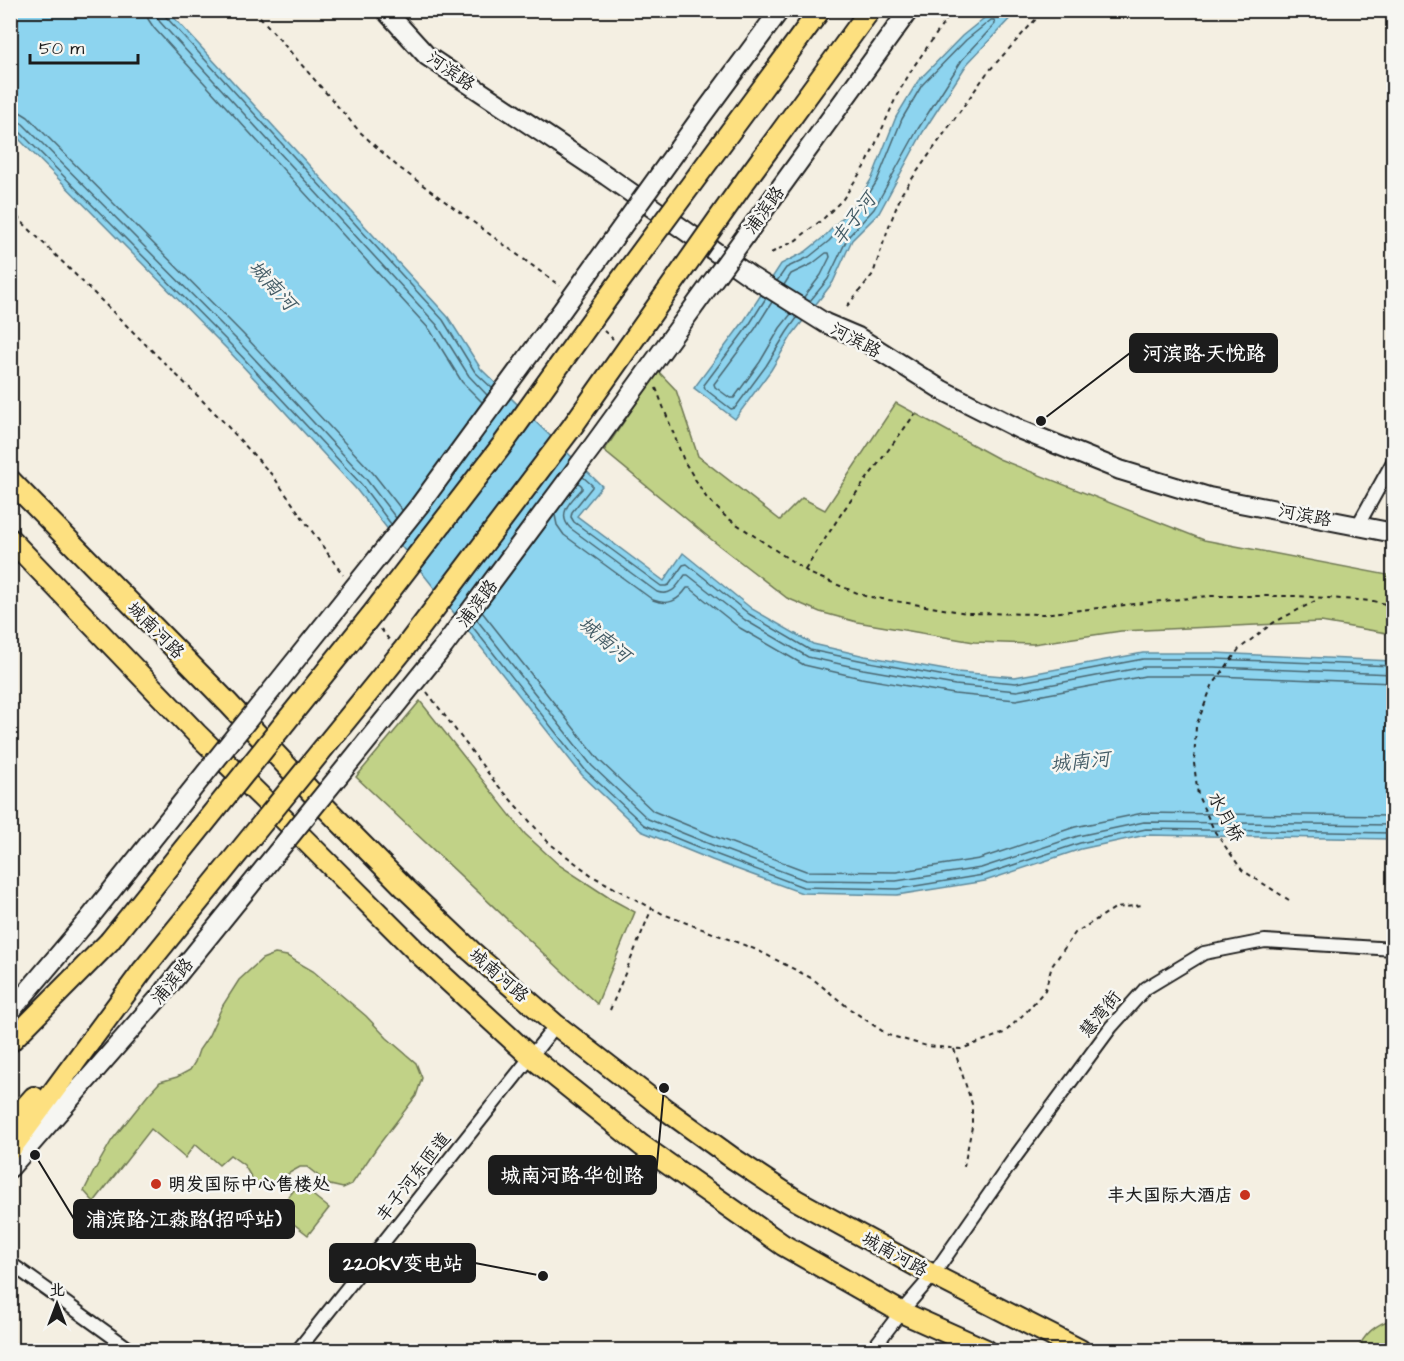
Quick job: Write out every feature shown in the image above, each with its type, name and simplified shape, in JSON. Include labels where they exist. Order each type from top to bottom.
[{"type":"main road","points":[[10,1042],[109,942],[366,622],[503,444],[820,10]]},
{"type":"main road","name":"浦滨路","points":[[10,1124],[143,970],[404,649],[558,446],[743,184],[870,10]]},
{"type":"main road","name":"城南河路","points":[[10,480],[406,889],[471,951],[556,1025],[662,1107],[796,1200],[933,1275],[1080,1350]]},
{"type":"main road","points":[[10,538],[197,734],[417,952],[531,1057],[641,1145],[783,1245],[901,1312],[986,1350]]},
{"type":"main road","points":[[10,1150],[143,970]]},
{"type":"street","name":"河滨路","points":[[385,10],[426,56],[598,170],[750,276],[825,323],[858,337],[942,390],[1021,430],[1120,470],[1209,497],[1394,533]]},
{"type":"street","points":[[10,1012],[87,921],[418,506],[780,10]]},
{"type":"street","name":"浦滨路","points":[[10,1168],[163,993],[451,637],[909,10]]},
{"type":"street","points":[[1358,525],[1394,460]]},
{"type":"street","name":"慧湾街","points":[[872,1350],[933,1275],[1111,1027],[1146,988],[1204,953],[1265,941],[1394,949]]},
{"type":"street","name":"丰子河东匝道","points":[[298,1350],[556,1025]]},
{"type":"street","points":[[10,1263],[131,1350]]},
{"type":"path","points":[[254,10],[360,132],[397,166],[566,291]]},
{"type":"path","points":[[771,253],[795,241],[823,219],[843,199],[868,161],[897,95],[953,10]]},
{"type":"path","points":[[847,306],[873,274],[902,193],[987,73],[1046,10]]},
{"type":"path","points":[[10,210],[219,417],[273,477],[344,578]]},
{"type":"path","points":[[597,324],[614,340]]},
{"type":"path","points":[[654,380],[664,413],[684,461],[706,497],[726,516],[811,574],[865,596],[967,613],[1043,614],[1208,596],[1322,597],[1373,601],[1394,606]]},
{"type":"path","points":[[805,570],[843,511],[915,414]]},
{"type":"path","name":"水月桥","points":[[1289,900],[1242,870],[1215,832],[1198,796],[1194,763],[1196,726],[1212,686],[1239,649],[1273,622],[1322,597]]},
{"type":"path","points":[[378,624],[391,643]]},
{"type":"path","points":[[425,689],[494,781],[549,843],[594,877],[663,914],[757,950],[813,979],[850,1009],[888,1035],[927,1047],[961,1049],[1004,1034],[1045,990],[1052,966],[1075,933],[1115,908],[1144,905]]},
{"type":"path","points":[[610,1010],[652,908]]},
{"type":"path","points":[[954,1049],[972,1104],[972,1127],[963,1171]]},
{"type":"green space","points":[[658,371],[676,390],[698,456],[780,520],[802,498],[825,510],[896,403],[999,459],[1204,540],[1393,576],[1393,634],[1321,622],[1121,631],[1033,644],[974,642],[857,622],[820,612],[787,598],[604,451]]},
{"type":"green space","points":[[420,701],[525,834],[559,865],[635,912],[597,1004],[356,777]]},
{"type":"green space","points":[[275,954],[287,956],[313,971],[416,1063],[422,1078],[416,1096],[352,1184],[343,1188],[330,1185],[307,1167],[300,1167],[263,1185],[253,1180],[244,1165],[230,1155],[219,1165],[195,1144],[185,1158],[151,1129],[94,1202],[84,1191],[112,1140],[160,1082],[190,1070],[223,1005],[239,980],[262,959]]},
{"type":"green space","points":[[299,1184],[329,1208],[308,1235],[277,1211]]},
{"type":"green space","points":[[1393,1319],[1393,1350],[1358,1350],[1371,1330]]},
{"type":"water","name":"城南河","points":[[10,11],[168,11],[448,317],[481,369],[602,486],[577,516],[664,581],[683,553],[752,609],[813,644],[865,656],[957,672],[1015,677],[1143,653],[1214,653],[1393,661],[1393,839],[1146,835],[1081,849],[985,881],[897,895],[802,893],[641,831],[582,775],[356,489],[227,349],[11,131]]},
{"type":"water","name":"丰子河","points":[[993,11],[1017,11],[967,64],[923,132],[879,213],[852,240],[833,282],[792,335],[771,370],[735,419],[694,388],[744,321],[781,264],[805,252],[825,236],[858,201],[872,178],[896,117],[918,81],[962,36]]},
{"type":"place","name":"河滨路·天悦路","points":[[1041,421]]},
{"type":"place","name":"城南河路·华创路","points":[[664,1088]]},
{"type":"place","name":"浦滨路·江淼路(招呼站)","points":[[35,1155]]},
{"type":"place","name":"明发国际中心售楼处","points":[[156,1184]]},
{"type":"place","name":"丰大国际大酒店","points":[[1245,1195]]},
{"type":"place","name":"220KV变电站","points":[[543,1276]]}]
